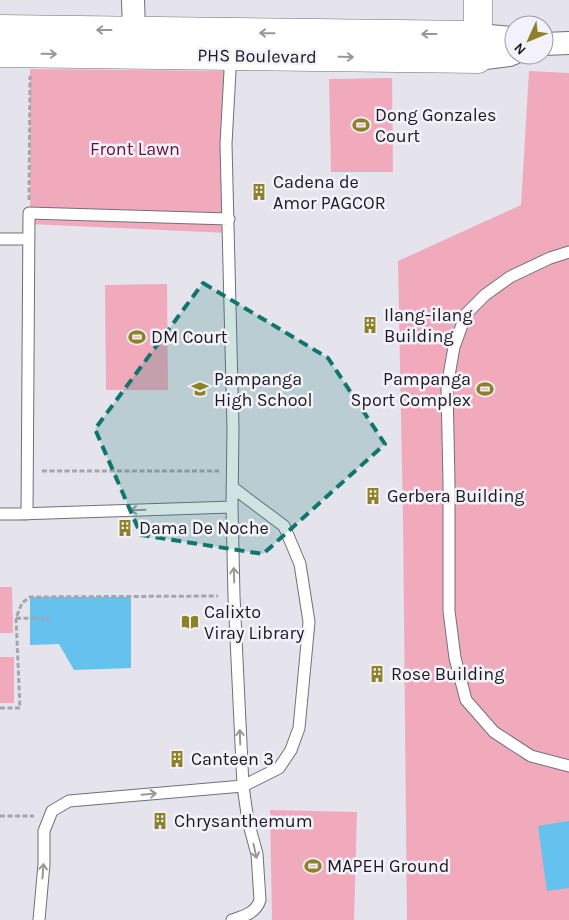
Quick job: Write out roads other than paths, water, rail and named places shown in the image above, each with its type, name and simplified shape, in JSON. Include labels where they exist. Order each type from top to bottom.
[{"type":"street","points":[[132,0],[134,30]]},
{"type":"street","points":[[478,0],[478,47]]},
{"type":"street","name":"PHS Boulevard","points":[[0,29],[262,33],[478,47],[504,54]]},
{"type":"street","name":"PHS Boulevard","points":[[0,53],[227,56],[478,47],[504,40]]},
{"type":"street","points":[[554,44],[569,43]]},
{"type":"lane","points":[[227,56],[230,71],[226,124],[233,428],[234,596],[242,786],[248,821],[257,854],[260,900],[258,906],[251,913],[232,920]]},
{"type":"lane","points":[[26,514],[29,213],[229,219]]},
{"type":"lane","points":[[0,239],[29,239]]},
{"type":"lane","points":[[569,252],[550,258],[510,277],[485,295],[466,314],[454,347],[447,387],[449,611],[455,658],[466,700],[494,732],[531,756],[569,766]]},
{"type":"lane","points":[[39,920],[44,864],[44,831],[52,811],[69,800],[242,786],[278,768],[291,750],[299,728],[309,622],[300,564],[284,526],[232,487]]},
{"type":"lane","points":[[0,514],[232,507]]},
{"type":"water","points":[[30,597],[131,597],[131,668],[74,670],[59,644],[30,645]]},
{"type":"water","points":[[569,821],[569,888],[547,891],[538,826]]},
{"type":"place","name":"Dong Gonzales Court","points":[[361,125]]},
{"type":"place","name":"Cadena de Amor PAGCOR","points":[[259,192]]},
{"type":"place","name":"Ilang-ilang Building","points":[[370,325]]},
{"type":"place","name":"DM Court","points":[[137,337]]},
{"type":"place","name":"Pampanga High School","points":[[200,389]]},
{"type":"place","name":"Pampanga Sport Complex","points":[[485,389]]},
{"type":"place","name":"Gerbera Building","points":[[373,496]]},
{"type":"place","name":"Dama De Noche","points":[[125,528]]},
{"type":"place","name":"Calixto Viray Library","points":[[190,622]]},
{"type":"place","name":"Rose Building","points":[[377,674]]},
{"type":"place","name":"Canteen 3","points":[[177,759]]},
{"type":"place","name":"Chrysanthemum","points":[[160,821]]},
{"type":"place","name":"MAPEH Ground","points":[[313,866]]},
{"type":"park label","name":"Front Lawn","points":[[135,149]]}]
